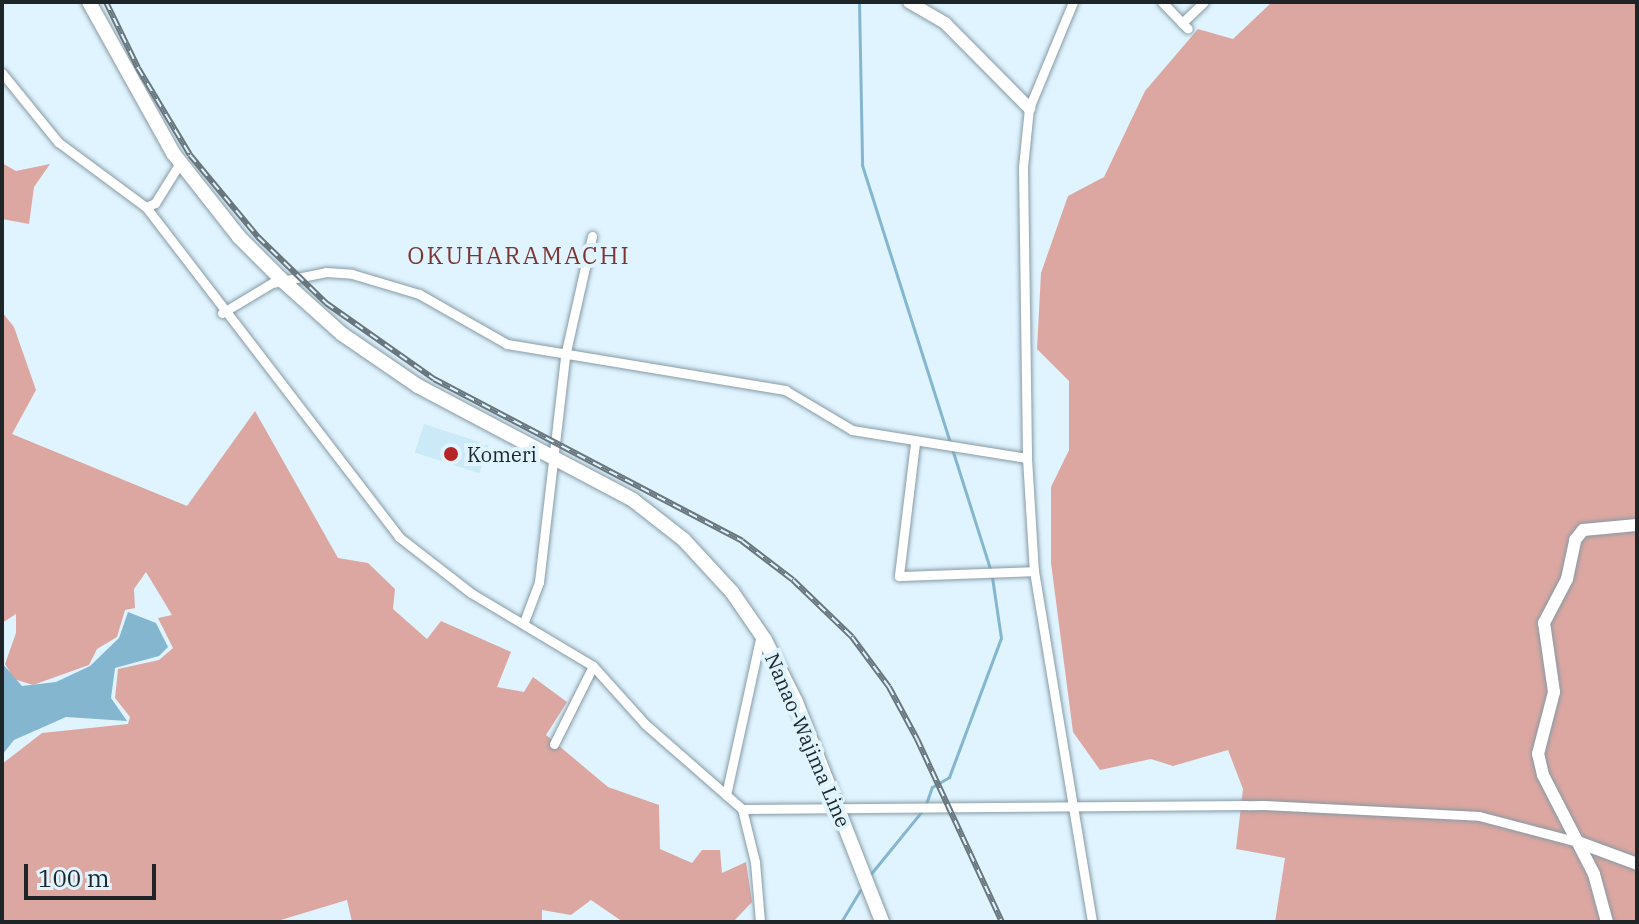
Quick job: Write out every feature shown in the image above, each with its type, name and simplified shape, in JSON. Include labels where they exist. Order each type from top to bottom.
[{"type":"main road","name":"Nanao-Wajima Line","points":[[89,2],[133,89],[180,163],[239,237],[284,282],[342,334],[418,386],[612,486],[684,540],[761,634],[796,702],[882,922]]},
{"type":"street","points":[[909,2],[945,23],[1029,108]]},
{"type":"street","points":[[1073,2],[1029,108],[1023,167],[1027,458],[1034,571],[1092,922]]},
{"type":"street","points":[[1162,2],[1185,26],[1204,2]]},
{"type":"street","points":[[2,73],[58,142],[146,207],[222,313],[399,537],[471,593],[593,666],[645,724],[742,809],[755,862],[758,921]]},
{"type":"street","points":[[146,207],[155,203],[180,163]]},
{"type":"street","points":[[524,622],[539,582],[550,454],[565,356],[592,236]]},
{"type":"street","points":[[222,313],[272,283],[326,272],[379,280],[460,314],[507,344],[785,390],[852,430],[950,450],[1027,458]]},
{"type":"street","points":[[915,443],[899,576],[1034,571]]},
{"type":"street","points":[[1607,922],[1594,874],[1538,754],[1554,692],[1544,623],[1567,579],[1575,540],[1583,530],[1637,525]]},
{"type":"street","points":[[726,795],[761,634]]},
{"type":"street","points":[[554,744],[593,666]]},
{"type":"street","points":[[742,809],[1264,805],[1479,816],[1578,842],[1637,864]]},
{"type":"shaded area","points":[[1272,2],[1637,2],[1637,922],[1275,922],[1285,858],[1236,849],[1243,789],[1228,750],[1173,766],[1151,759],[1100,770],[1073,732],[1051,563],[1051,487],[1069,450],[1069,381],[1037,349],[1041,273],[1068,196],[1104,177],[1145,91],[1198,29],[1233,39]]},
{"type":"shaded area","points":[[2,163],[16,171],[50,164],[34,187],[29,224],[2,219]]},
{"type":"shaded area","points":[[2,312],[14,327],[36,390],[12,434],[187,506],[255,411],[338,558],[368,563],[395,589],[393,609],[427,639],[441,621],[511,652],[497,687],[524,692],[533,677],[567,702],[546,735],[608,787],[659,805],[660,849],[692,863],[702,850],[720,850],[722,873],[746,862],[752,902],[733,922],[623,922],[591,900],[571,915],[542,910],[542,922],[352,922],[347,900],[274,922],[2,922],[2,764],[42,733],[128,724],[130,717],[115,698],[118,669],[159,660],[173,648],[158,618],[172,615],[146,572],[134,589],[135,608],[125,610],[117,637],[97,649],[89,665],[33,685],[14,679],[5,664],[16,633],[16,614],[2,623]]},
{"type":"shaded area","points":[[424,424],[489,445],[479,474],[415,453]]},
{"type":"water","points":[[128,612],[156,623],[168,647],[159,656],[115,668],[111,698],[127,721],[66,717],[14,740],[2,755],[2,663],[22,686],[56,682],[90,666],[119,638]]},
{"type":"waterway","points":[[859,2],[862,165],[990,569]]},
{"type":"waterway","points":[[926,804],[932,787],[949,777],[1001,638],[992,577]]},
{"type":"waterway","points":[[869,876],[922,811]]},
{"type":"waterway","points":[[841,922],[860,890]]},
{"type":"railway","points":[[106,2],[138,68],[190,155],[258,237],[326,303],[434,379],[742,541],[793,580],[852,637],[889,687],[917,739],[1002,922]]},
{"type":"place","name":"Komeri","points":[[451,454]]},
{"type":"district","name":"OKUHARAMACHI","points":[[519,256]]}]
